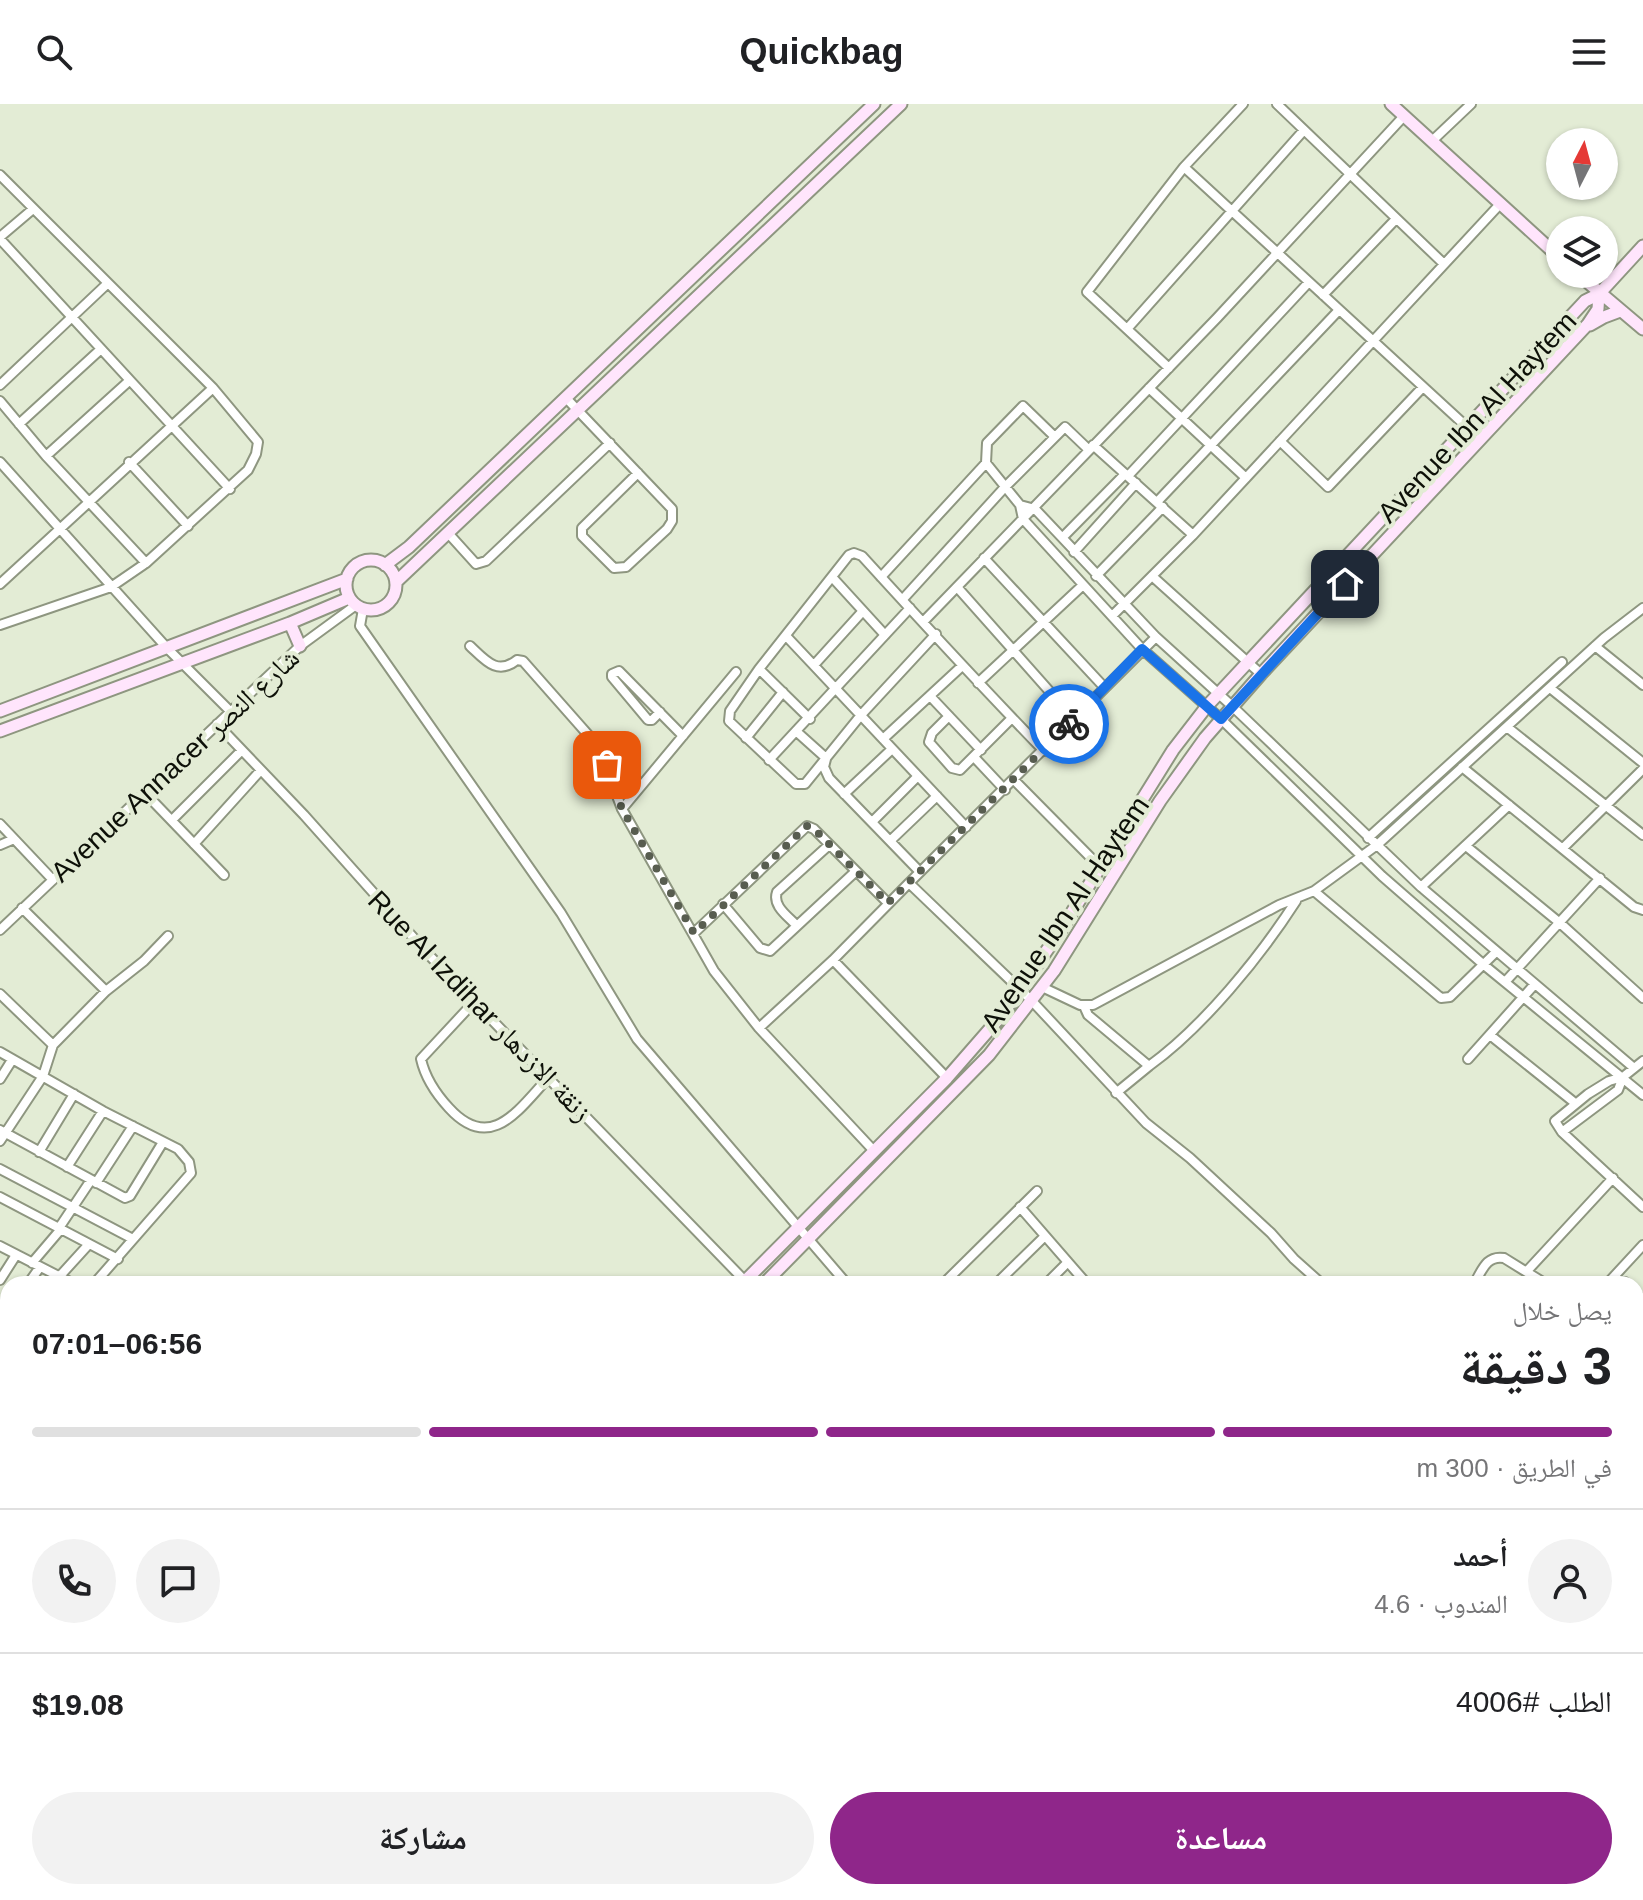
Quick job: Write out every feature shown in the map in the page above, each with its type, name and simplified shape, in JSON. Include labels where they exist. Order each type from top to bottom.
[{"type":"street","points":[[385,565],[409,547],[874,104]]},
{"type":"street","points":[[396,582],[901,104]]},
{"type":"street","points":[[1169,368],[1087,292],[1184,167],[1243,104]]},
{"type":"street","points":[[1277,104],[1444,264]]},
{"type":"street","points":[[1391,104],[1546,245]]},
{"type":"street","points":[[1432,141],[1471,104]]},
{"type":"street","points":[[923,622],[1035,509],[1404,116]]},
{"type":"street","points":[[1127,329],[1304,130]]},
{"type":"street","points":[[1184,167],[1468,428]]},
{"type":"street","points":[[0,175],[213,388],[258,442],[253,461],[230,489],[146,563],[111,587],[0,625]]},
{"type":"street","points":[[781,193],[794,205]]},
{"type":"street","points":[[1112,616],[1193,535],[1501,203]]},
{"type":"street","points":[[33,209],[0,238],[230,489]]},
{"type":"street","points":[[1323,295],[1396,219]]},
{"type":"street","points":[[1599,294],[1643,246]]},
{"type":"street","points":[[1063,537],[1182,419],[1309,282]]},
{"type":"street","points":[[0,385],[108,283]]},
{"type":"street","points":[[1593,288],[1643,329]]},
{"type":"street","name":"Avenue Ibn Al Haytem","points":[[772,1276],[974,1072],[1042,987],[1160,801],[1221,719],[1581,333],[1598,309],[1599,294]]},
{"type":"street","name":"Avenue Ibn Al Haytem","points":[[752,1276],[947,1078],[1021,991],[1173,750],[1207,706],[1585,301],[1599,294]]},
{"type":"street","points":[[1096,576],[1211,446],[1339,310]]},
{"type":"street","points":[[1581,333],[1599,319],[1620,311]]},
{"type":"street","points":[[641,326],[654,338]]},
{"type":"street","points":[[19,424],[101,349]]},
{"type":"street","points":[[46,456],[129,381]]},
{"type":"street","points":[[1280,441],[1328,487],[1423,387]]},
{"type":"street","points":[[0,569],[4,581],[129,462],[213,388]]},
{"type":"street","points":[[1149,388],[1246,478]]},
{"type":"street","points":[[566,398],[610,443],[672,509],[672,521],[667,529],[626,567],[614,568],[582,536],[582,528],[638,473]]},
{"type":"street","points":[[0,401],[46,456],[146,563]]},
{"type":"street","points":[[881,577],[986,463],[987,443],[1023,406],[1055,437]]},
{"type":"street","points":[[903,599],[1005,487],[1065,427],[1127,475],[1193,535]]},
{"type":"street","points":[[448,533],[476,564],[486,561],[610,443]]},
{"type":"street","points":[[0,462],[167,648],[230,711]]},
{"type":"street","points":[[129,462],[188,526]]},
{"type":"street","points":[[986,463],[1020,505],[1023,519],[1142,649],[1221,719],[1382,876],[1484,965],[1643,1095]]},
{"type":"street","points":[[1074,552],[1136,483]]},
{"type":"street","points":[[1020,505],[1035,509],[1156,637],[1219,693],[1421,887],[1634,1068]]},
{"type":"street","points":[[936,634],[861,715],[805,784],[796,784],[729,721],[729,716],[759,669],[854,553],[862,556],[936,634],[962,666],[1044,751]]},
{"type":"street","points":[[984,558],[1104,687]]},
{"type":"street","points":[[0,711],[347,579],[359,564],[368,561],[385,565],[393,573],[395,592],[384,607],[374,610],[356,604],[290,623],[0,731]]},
{"type":"street","points":[[1152,576],[1261,674]]},
{"type":"street","points":[[832,577],[885,635]]},
{"type":"street","points":[[347,579],[360,626],[554,903],[637,1039],[840,1276]]},
{"type":"street","points":[[978,683],[1083,585]]},
{"type":"street","points":[[957,587],[1074,719]]},
{"type":"street","name":"Avenue Annacer شارع النصر","points":[[0,930],[300,646],[356,604]]},
{"type":"street","points":[[769,760],[910,608]]},
{"type":"street","points":[[1042,987],[1084,1006],[1097,1003],[1279,905],[1314,891],[1377,845],[1595,646],[1643,608]]},
{"type":"street","points":[[814,665],[862,612]]},
{"type":"street","points":[[290,623],[300,646]]},
{"type":"street","points":[[787,637],[966,827]]},
{"type":"street","points":[[759,1028],[833,960],[1156,637]]},
{"type":"street","points":[[470,646],[496,668],[503,669],[517,660],[523,661],[598,746],[622,809],[714,971],[759,1028],[874,1151]]},
{"type":"street","points":[[1595,646],[1643,685]]},
{"type":"street","points":[[1368,838],[1562,662]]},
{"type":"street","points":[[883,739],[962,666]]},
{"type":"street","points":[[759,669],[810,719]]},
{"type":"street","points":[[660,712],[648,720],[612,674],[619,671],[660,712],[683,736]]},
{"type":"street","points":[[622,809],[736,672]]},
{"type":"street","points":[[1550,688],[1643,763]]},
{"type":"street","points":[[746,738],[783,692]]},
{"type":"street","points":[[930,696],[1005,790]]},
{"type":"street","points":[[949,716],[932,733],[929,742],[955,769],[960,770],[1012,718]]},
{"type":"street","name":"Rue Al Izdihar زنقة الازدهار","points":[[217,724],[474,1002],[738,1276]]},
{"type":"street","points":[[1507,727],[1643,835]]},
{"type":"street","points":[[797,732],[826,758]]},
{"type":"street","points":[[844,794],[892,749]]},
{"type":"street","points":[[172,820],[241,751]]},
{"type":"street","points":[[826,758],[825,772],[920,872]]},
{"type":"street","points":[[1462,767],[1634,907],[1643,910]]},
{"type":"street","points":[[1563,848],[1643,769]]},
{"type":"street","points":[[194,844],[260,771]]},
{"type":"street","points":[[872,822],[918,776]]},
{"type":"street","points":[[1014,780],[1100,867]]},
{"type":"street","points":[[146,794],[224,875]]},
{"type":"street","points":[[890,841],[937,796]]},
{"type":"street","points":[[1421,887],[1509,805]]},
{"type":"street","points":[[0,824],[53,880]]},
{"type":"street","points":[[694,933],[802,828],[811,826],[888,903]]},
{"type":"street","points":[[0,845],[14,839]]},
{"type":"street","points":[[797,926],[777,905],[775,897],[829,845]]},
{"type":"street","points":[[1466,846],[1560,923],[1643,998]]},
{"type":"street","points":[[723,904],[760,948],[775,949],[855,872]]},
{"type":"street","points":[[1505,982],[1600,878]]},
{"type":"street","points":[[909,883],[1032,1001],[1146,1123],[1190,1158],[1313,1276]]},
{"type":"street","points":[[1314,891],[1441,998],[1450,997],[1496,952]]},
{"type":"street","points":[[1116,1093],[1163,1056],[1209,1010],[1268,943],[1296,900]]},
{"type":"street","points":[[22,908],[106,991]]},
{"type":"street","points":[[0,1141],[3,1131],[43,1076],[53,1045],[106,991],[144,961],[168,936]]},
{"type":"street","points":[[833,960],[947,1078]]},
{"type":"street","points":[[1468,1059],[1534,985]]},
{"type":"street","points":[[0,994],[53,1045]]},
{"type":"street","points":[[474,1002],[421,1059],[437,1093],[462,1123],[483,1128],[495,1127],[512,1116],[549,1077]]},
{"type":"street","points":[[1084,1006],[1088,1015],[1149,1066]]},
{"type":"street","points":[[1490,1035],[1575,1103]]},
{"type":"street","points":[[0,1052],[185,1156],[191,1173],[102,1276]]},
{"type":"street","points":[[0,1079],[12,1060]]},
{"type":"street","points":[[1562,1132],[1618,1090],[1623,1077],[1643,1061]]},
{"type":"street","points":[[1623,1077],[1613,1078],[1575,1103],[1555,1119],[1556,1126],[1643,1207]]},
{"type":"street","points":[[39,1152],[74,1094]]},
{"type":"street","points":[[1588,1094],[1597,1106]]},
{"type":"street","points":[[67,1167],[103,1111]]},
{"type":"street","points":[[31,1276],[72,1207],[133,1126]]},
{"type":"street","points":[[3,1131],[121,1198],[128,1198],[163,1142]]},
{"type":"street","points":[[0,1169],[133,1239]]},
{"type":"street","points":[[1527,1271],[1613,1178]]},
{"type":"street","points":[[951,1276],[1037,1191]]},
{"type":"street","points":[[1,1201],[118,1259]]},
{"type":"street","points":[[1020,1207],[1080,1276]]},
{"type":"street","points":[[1004,1276],[1044,1237]]},
{"type":"street","points":[[60,1276],[89,1244]]},
{"type":"street","points":[[1614,1276],[1643,1245]]},
{"type":"street","points":[[0,1246],[57,1276]]},
{"type":"street","points":[[3,1276],[16,1255]]},
{"type":"street","points":[[1479,1276],[1489,1259],[1496,1257],[1504,1258],[1534,1276]]},
{"type":"street","points":[[1054,1276],[1068,1262]]},
{"type":"way so far","points":[[607,765],[622,809],[694,933],[807,826],[811,826],[888,903],[1069,724]]},
{"type":"route","points":[[1069,724],[1142,649],[1221,719],[1345,584]]}]
